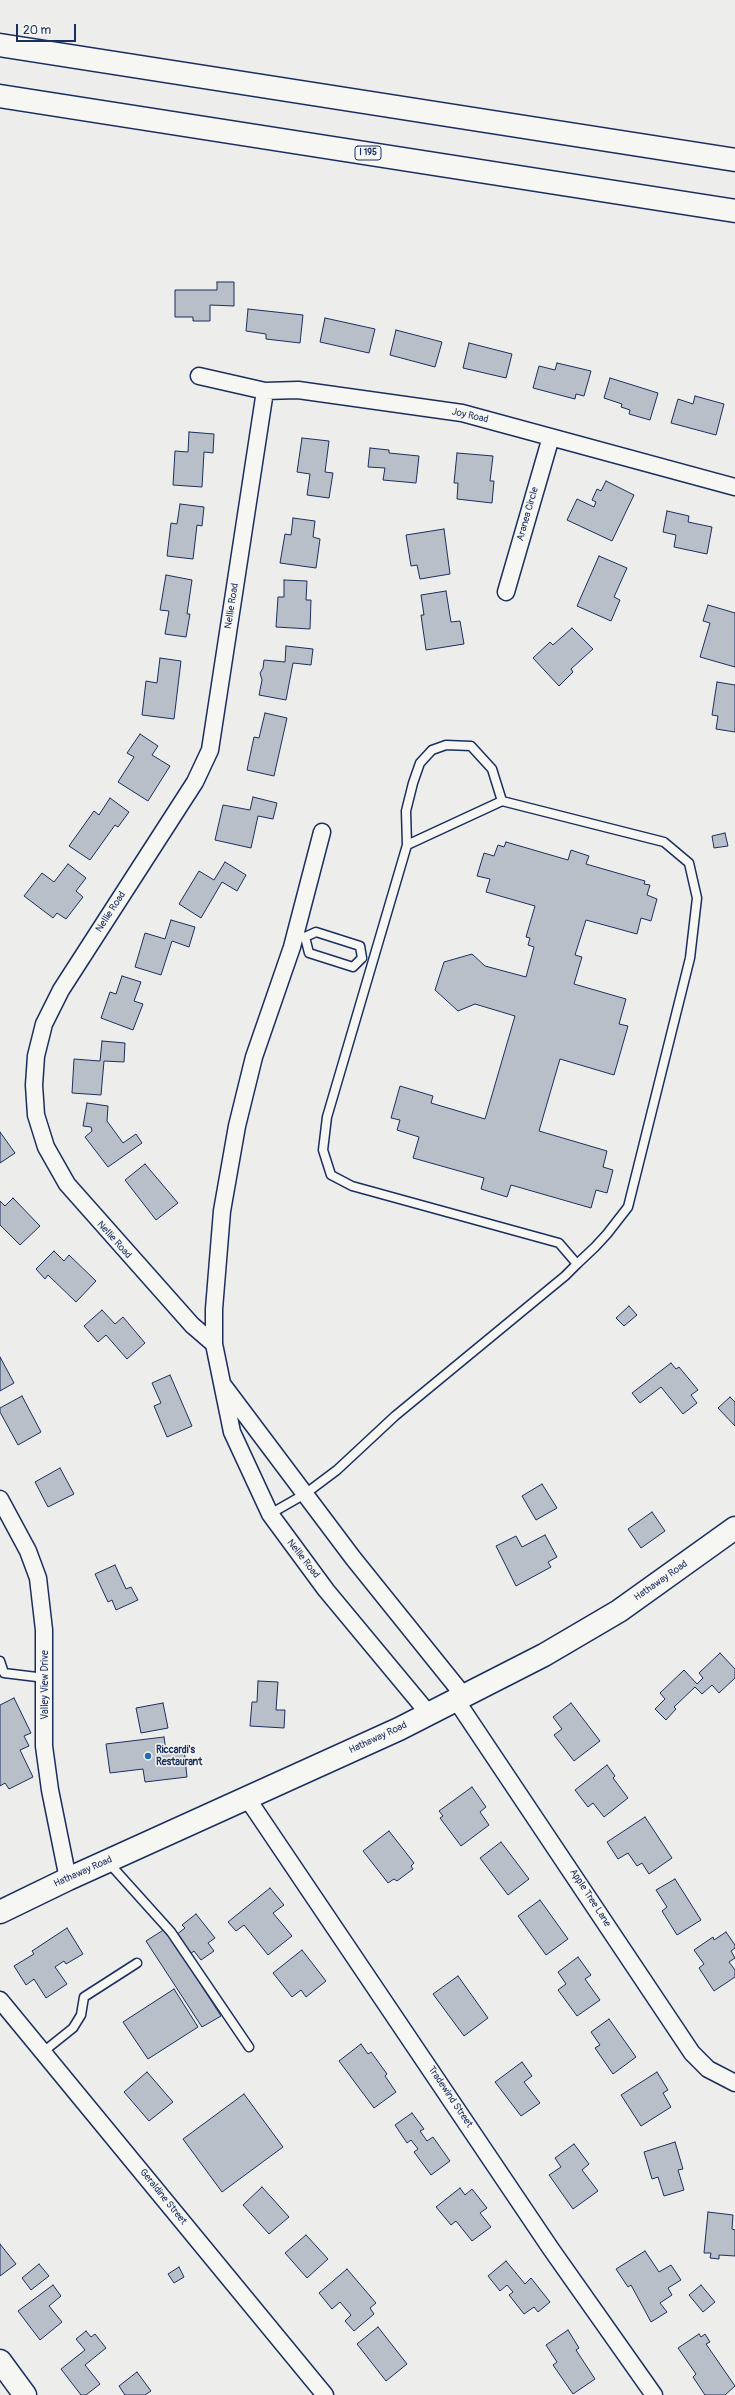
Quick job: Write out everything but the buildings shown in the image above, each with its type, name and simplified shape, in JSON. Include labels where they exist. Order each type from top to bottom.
[{"type":"main road","points":[[0,45],[735,160]]},
{"type":"main road","name":"I 195","points":[[0,96],[735,211]]},
{"type":"main road","name":"Hathaway Road","points":[[0,1912],[68,1878],[247,1798],[429,1714],[581,1635],[655,1586],[735,1528]]},
{"type":"main road","points":[[0,2361],[25,2395]]},
{"type":"street","name":"Joy Road","points":[[199,376],[265,391],[298,390],[462,414],[735,487]]},
{"type":"street","name":"Nellie Road","points":[[265,391],[210,750],[195,782],[61,990],[44,1024],[36,1056],[34,1085],[36,1115],[46,1147],[67,1184],[192,1325],[214,1344],[220,1380],[232,1432],[270,1514],[326,1590],[429,1714]]},
{"type":"street","name":"Aranea Circle","points":[[506,592],[551,437]]},
{"type":"street","points":[[214,1344],[214,1320],[222,1210],[231,1154],[254,1057],[300,936],[322,832]]},
{"type":"street","name":"Nellie Road","points":[[220,1380],[460,1698]]},
{"type":"street","name":"Valley View Drive","points":[[0,1499],[28,1551],[38,1578],[44,1617],[44,1746],[50,1790],[68,1878]]},
{"type":"street","name":"Apple Tree Lane","points":[[460,1698],[692,2053],[708,2068],[735,2083]]},
{"type":"street","name":"Tradewind Street","points":[[247,1798],[551,2249],[654,2395]]},
{"type":"street","name":"Geraldine Street","points":[[0,2000],[325,2395]]},
{"type":"lane","points":[[502,801],[492,769],[471,746],[446,745],[432,750],[420,763],[406,811],[407,845],[327,1117],[323,1150],[331,1175],[352,1186],[559,1243],[578,1264]]},
{"type":"lane","points":[[270,1514],[305,1494],[578,1264],[610,1230],[628,1207],[690,958],[697,898],[689,863],[664,842],[502,801],[407,845]]},
{"type":"lane","points":[[316,932],[360,946],[362,958],[352,967],[309,953],[300,936],[316,932]]},
{"type":"lane","points":[[362,958],[374,960]]},
{"type":"lane","points":[[0,1661],[4,1673],[45,1678]]},
{"type":"lane","points":[[107,1861],[171,1932],[249,2047]]},
{"type":"lane","points":[[43,2052],[74,2028],[81,2015],[84,1997],[137,1963]]},
{"type":"place","name":"Riccardi's Restaurant","points":[[148,1756]]}]
